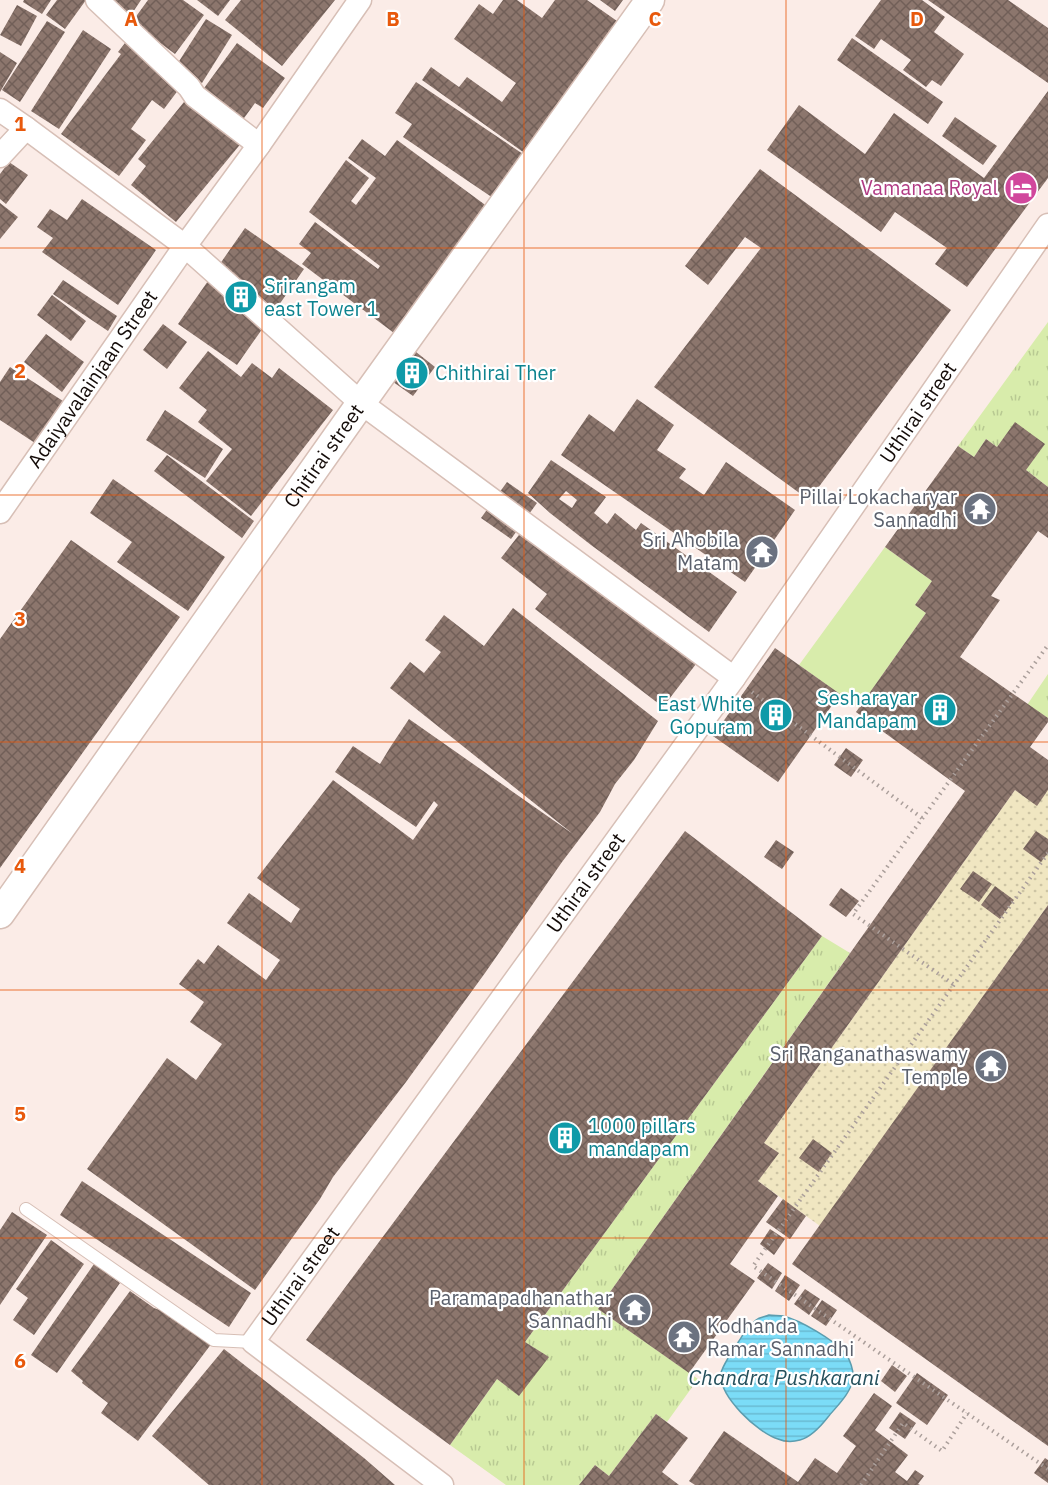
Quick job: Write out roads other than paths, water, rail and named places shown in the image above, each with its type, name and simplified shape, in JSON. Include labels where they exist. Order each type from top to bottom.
[{"type":"street","points":[[97,0],[189,87],[195,96],[259,145]]},
{"type":"street","name":"Adaiyavalainjaan Street","points":[[0,512],[360,0]]},
{"type":"street","name":"Chitirai street","points":[[0,914],[361,403],[650,0]]},
{"type":"street","points":[[0,110],[185,246],[361,403],[734,678]]},
{"type":"street","points":[[0,156],[26,128]]},
{"type":"street","name":"Uthirai street","points":[[442,1485],[253,1342],[734,678],[1048,225]]},
{"type":"lane","points":[[26,1209],[214,1340],[253,1342]]},
{"type":"water","name":"Chandra Pushkarani","points":[[769,1315],[790,1318],[825,1337],[845,1353],[852,1369],[852,1384],[843,1400],[816,1431],[797,1441],[781,1440],[750,1422],[732,1402],[722,1382],[722,1369],[742,1335],[756,1320]]},
{"type":"place","name":"Vamanaa Royal","points":[[1021,188]]},
{"type":"place","name":"Srirangam east Tower 1","points":[[241,297]]},
{"type":"place","name":"Chithirai Ther","points":[[412,373]]},
{"type":"place","name":"Pillai Lokacharyar Sannadhi","points":[[980,509]]},
{"type":"place","name":"Sri Ahobila Matam","points":[[762,552]]},
{"type":"place","name":"Sesharayar Mandapam","points":[[940,710]]},
{"type":"place","name":"East White Gopuram","points":[[776,715]]},
{"type":"place","name":"Sri Ranganathaswamy Temple","points":[[991,1066]]},
{"type":"place","name":"1000 pillars mandapam","points":[[565,1138]]},
{"type":"place","name":"Paramapadhanathar Sannadhi","points":[[635,1310]]},
{"type":"place","name":"Kodhanda Ramar Sannadhi","points":[[684,1337]]}]
